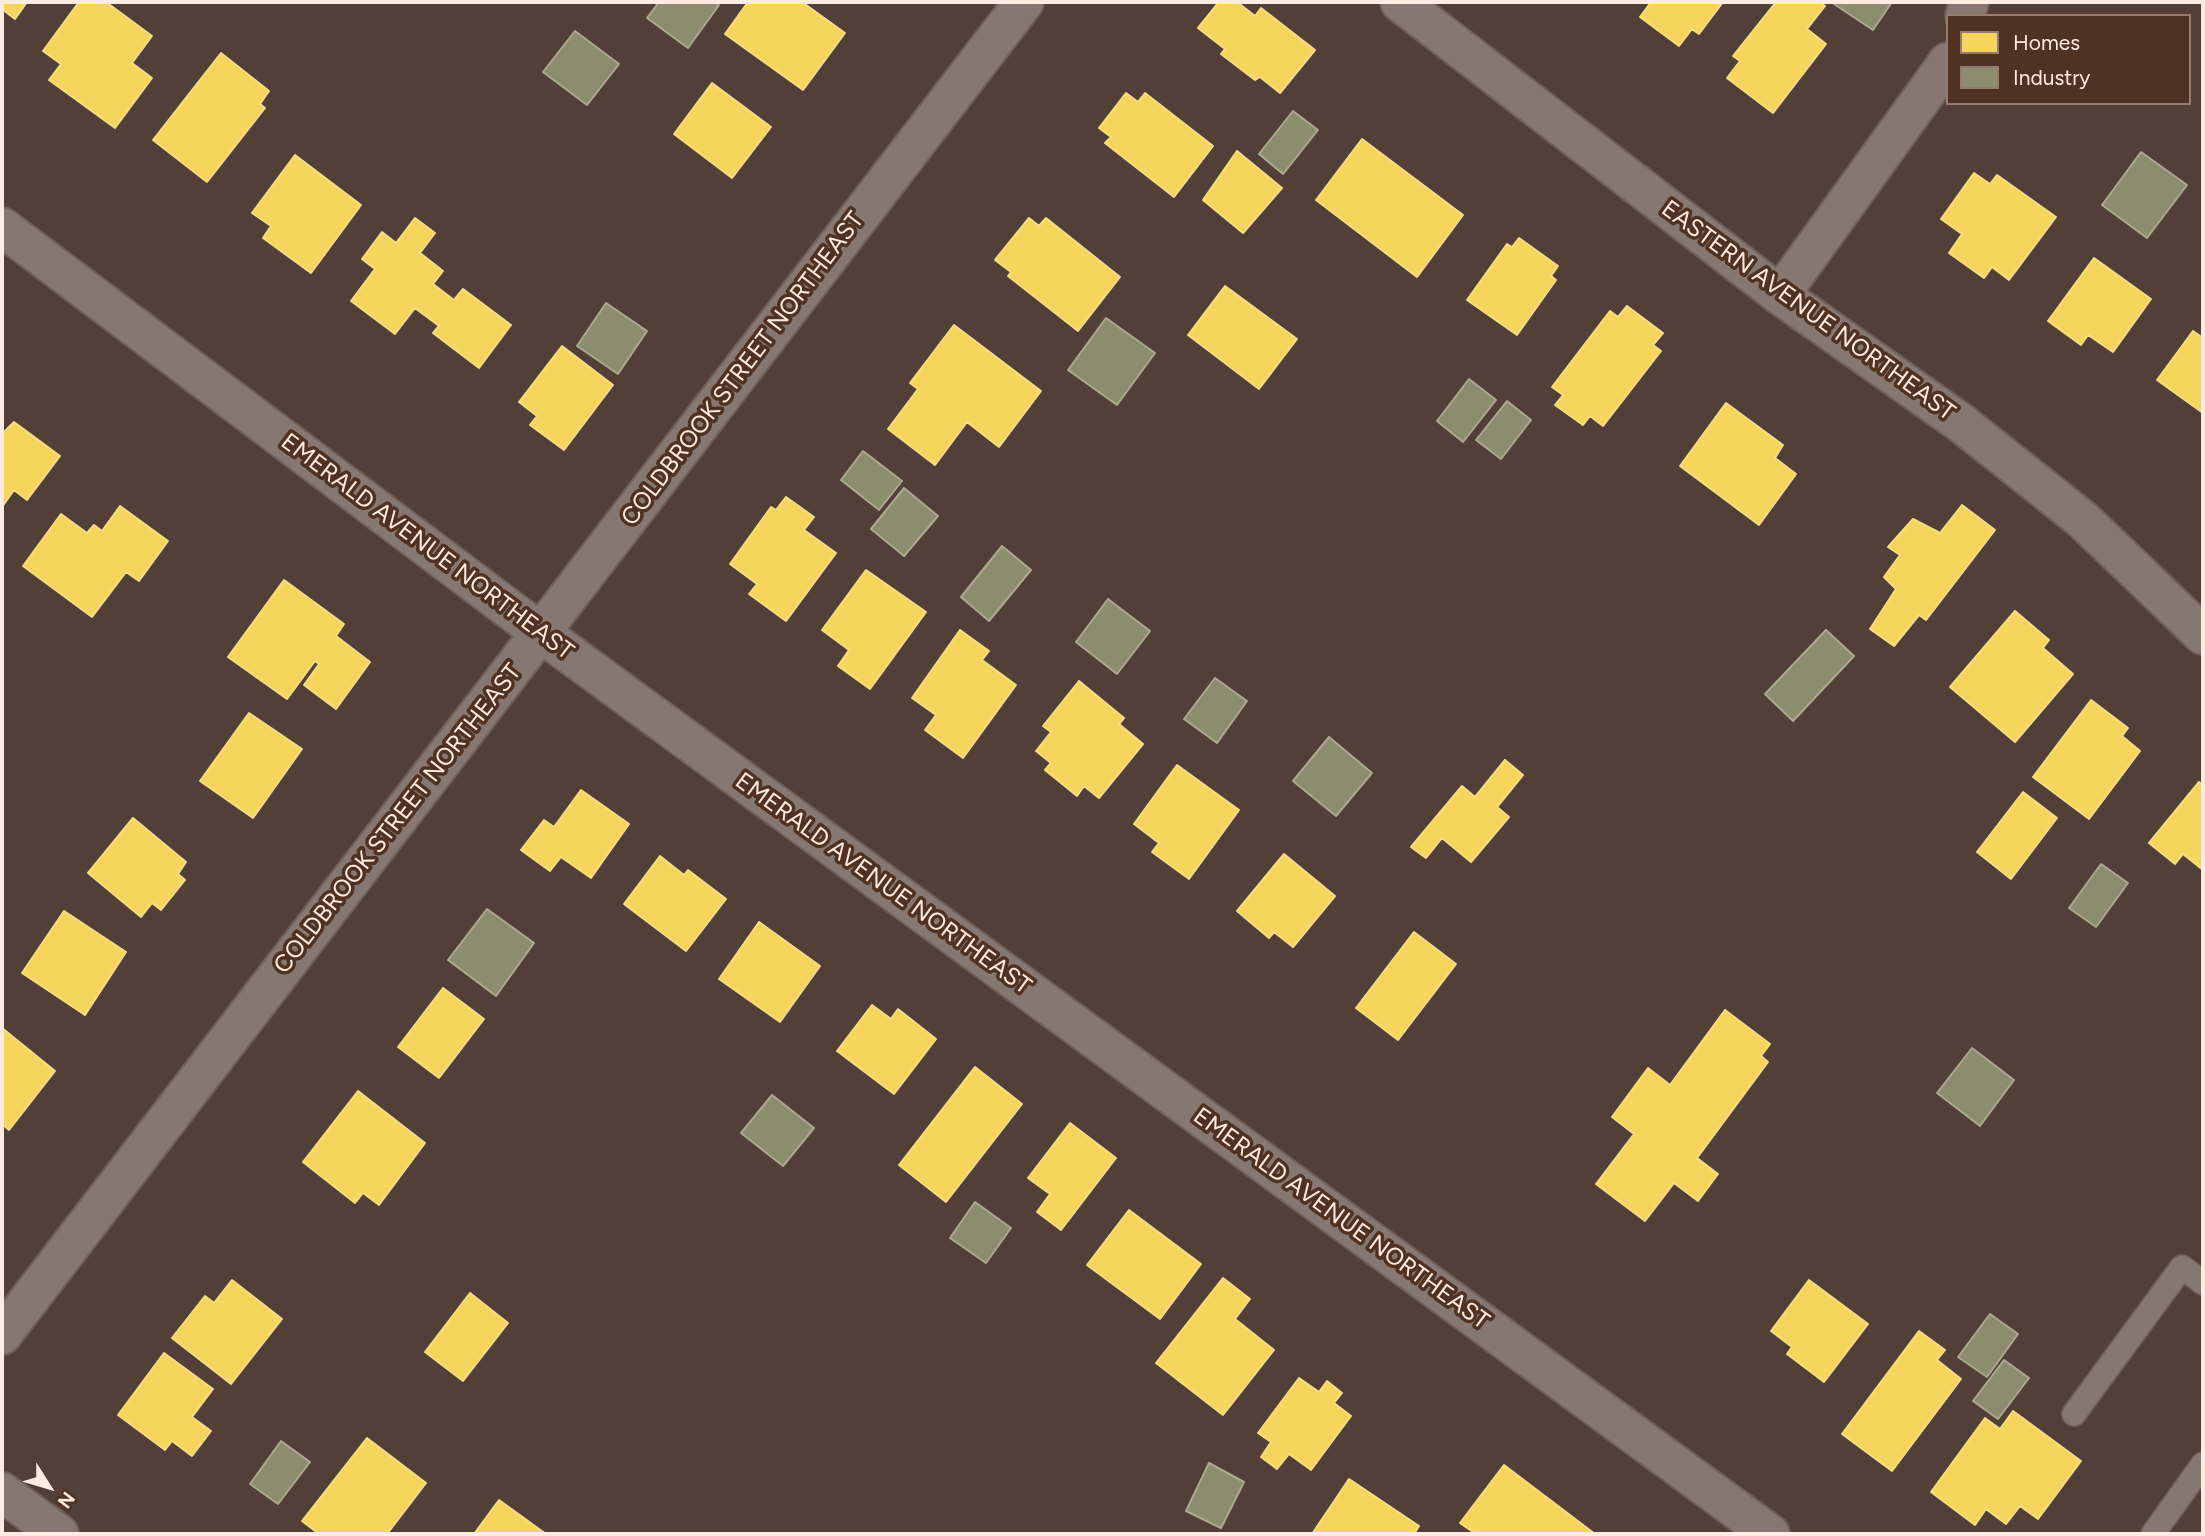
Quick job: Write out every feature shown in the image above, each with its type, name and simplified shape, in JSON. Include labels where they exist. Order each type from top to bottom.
[{"type":"street","name":"COLDBROOK STREET NORTHEAST","points":[[2,1335],[1024,2]]},
{"type":"street","name":"EASTERN AVENUE NORTHEAST","points":[[1400,2],[1780,295],[1961,422],[2083,520],[2203,635]]},
{"type":"street","points":[[1780,295],[1946,65]]},
{"type":"street","name":"EMERALD AVENUE NORTHEAST","points":[[2,227],[541,633],[1770,1534]]},
{"type":"street","points":[[2,1492],[59,1534]]},
{"type":"lane","points":[[2074,1415],[2182,1267],[2203,1283]]},
{"type":"lane","points":[[2153,1534],[2203,1464]]},
{"type":"building: Homes","points":[[2,2],[27,2],[15,19],[2,9]]},
{"type":"building: Homes","points":[[79,2],[106,2],[152,36],[132,63],[152,78],[115,128],[49,80],[61,64],[43,51]]},
{"type":"building: Homes","points":[[748,2],[802,2],[845,33],[803,90],[725,34]]},
{"type":"building: Homes","points":[[1219,2],[1237,2],[1255,16],[1261,8],[1315,50],[1280,93],[1260,77],[1255,80],[1221,54],[1225,49],[1198,28]]},
{"type":"building: Homes","points":[[1651,2],[1723,2],[1699,34],[1692,29],[1679,46],[1640,17]]},
{"type":"building: Homes","points":[[1776,2],[1819,2],[1825,6],[1807,29],[1826,44],[1773,113],[1727,78],[1740,61],[1733,56]]},
{"type":"building: Homes","points":[[221,53],[269,91],[260,104],[265,108],[207,182],[153,140]]},
{"type":"building: Homes","points":[[712,83],[771,127],[732,178],[674,134]]},
{"type":"building: Homes","points":[[1126,93],[1138,102],[1145,93],[1213,146],[1174,197],[1105,143],[1111,137],[1099,128]]},
{"type":"building: Homes","points":[[1362,139],[1463,215],[1417,277],[1316,200]]},
{"type":"building: Homes","points":[[1237,151],[1282,188],[1243,233],[1203,200]]},
{"type":"building: Homes","points":[[295,155],[361,205],[311,273],[263,238],[271,226],[252,213]]},
{"type":"building: Homes","points":[[1974,173],[1990,184],[1997,175],[2056,217],[2009,280],[1992,267],[1984,278],[1949,253],[1962,234],[1941,219]]},
{"type":"building: Homes","points":[[415,218],[435,233],[420,253],[443,271],[433,284],[454,300],[463,289],[511,325],[479,368],[433,333],[439,326],[415,308],[395,334],[351,301],[375,269],[362,259],[382,232],[396,243]]},
{"type":"building: Homes","points":[[1029,218],[1039,226],[1046,218],[1120,277],[1078,331],[1008,276],[1011,272],[995,260]]},
{"type":"building: Homes","points":[[1519,238],[1558,266],[1551,276],[1556,280],[1517,335],[1467,300],[1507,244],[1512,247]]},
{"type":"building: Homes","points":[[2094,258],[2151,299],[2113,352],[2088,335],[2081,345],[2048,321]]},
{"type":"building: Homes","points":[[1225,286],[1297,339],[1259,389],[1188,335]]},
{"type":"building: Homes","points":[[1627,306],[1663,333],[1653,345],[1661,351],[1603,426],[1590,416],[1583,425],[1555,405],[1563,395],[1552,387],[1610,311],[1618,317]]},
{"type":"building: Homes","points":[[954,325],[1041,391],[999,447],[967,422],[935,465],[888,429],[918,389],[910,383]]},
{"type":"building: Homes","points":[[2193,331],[2203,338],[2203,413],[2157,380]]},
{"type":"building: Homes","points":[[562,346],[613,385],[564,450],[530,425],[537,416],[519,402]]},
{"type":"building: Homes","points":[[1726,403],[1783,445],[1775,458],[1796,474],[1759,525],[1680,466]]},
{"type":"building: Homes","points":[[14,422],[60,456],[27,500],[14,490],[2,507],[2,434]]},
{"type":"building: Homes","points":[[786,497],[814,517],[804,530],[836,553],[786,621],[749,594],[757,584],[730,564],[771,507],[776,510]]},
{"type":"building: Homes","points":[[1962,505],[1995,530],[1926,620],[1919,615],[1894,646],[1870,629],[1896,589],[1884,577],[1900,555],[1888,547],[1913,519],[1940,533]]},
{"type":"building: Homes","points":[[120,506],[168,541],[139,581],[126,572],[92,617],[23,566],[61,514],[87,533],[94,525],[102,531]]},
{"type":"building: Homes","points":[[866,570],[926,612],[870,689],[838,666],[849,650],[822,630]]},
{"type":"building: Homes","points":[[284,580],[344,624],[336,636],[370,662],[336,709],[304,685],[319,664],[315,661],[287,699],[228,657]]},
{"type":"building: Homes","points":[[2015,611],[2049,640],[2043,648],[2073,674],[2015,742],[1950,687]]},
{"type":"building: Homes","points":[[960,630],[989,651],[982,660],[1016,685],[963,758],[925,730],[936,715],[912,698]]},
{"type":"building: Homes","points":[[1079,681],[1124,718],[1119,724],[1143,744],[1099,798],[1084,786],[1077,796],[1045,770],[1051,763],[1036,751],[1051,732],[1043,726]]},
{"type":"building: Homes","points":[[2091,700],[2128,728],[2122,736],[2140,751],[2089,819],[2033,777]]},
{"type":"building: Homes","points":[[249,713],[302,749],[253,818],[200,781]]},
{"type":"building: Homes","points":[[1505,760],[1523,775],[1497,807],[1509,817],[1471,862],[1442,838],[1426,858],[1411,847],[1462,786],[1475,797]]},
{"type":"building: Homes","points":[[1177,765],[1239,810],[1189,879],[1152,852],[1159,843],[1134,824]]},
{"type":"building: Homes","points":[[2199,782],[2203,786],[2203,870],[2183,854],[2175,864],[2149,843]]},
{"type":"building: Homes","points":[[581,790],[629,824],[591,878],[561,857],[550,871],[521,850],[544,820],[554,827]]},
{"type":"building: Homes","points":[[2023,792],[2057,818],[2011,879],[1977,852]]},
{"type":"building: Homes","points":[[133,818],[186,862],[178,874],[185,880],[161,910],[152,903],[141,917],[88,873]]},
{"type":"building: Homes","points":[[1284,854],[1335,896],[1293,947],[1274,932],[1269,938],[1237,911]]},
{"type":"building: Homes","points":[[660,856],[684,875],[688,870],[726,899],[686,951],[624,904]]},
{"type":"building: Homes","points":[[64,911],[126,952],[85,1015],[22,973]]},
{"type":"building: Homes","points":[[759,922],[820,966],[780,1022],[719,979]]},
{"type":"building: Homes","points":[[1414,932],[1456,964],[1398,1040],[1356,1008]]},
{"type":"building: Homes","points":[[443,988],[484,1019],[439,1078],[398,1047]]},
{"type":"building: Homes","points":[[872,1005],[891,1019],[898,1009],[936,1039],[894,1094],[837,1051]]},
{"type":"building: Homes","points":[[1725,1010],[1770,1044],[1761,1056],[1768,1062],[1697,1158],[1718,1174],[1698,1201],[1674,1183],[1645,1221],[1596,1184],[1634,1134],[1612,1117],[1648,1068],[1670,1085]]},
{"type":"building: Homes","points":[[2,1028],[55,1071],[9,1130],[2,1124]]},
{"type":"building: Homes","points":[[975,1067],[1022,1104],[946,1202],[899,1165]]},
{"type":"building: Homes","points":[[358,1091],[425,1143],[379,1205],[363,1193],[355,1203],[303,1162]]},
{"type":"building: Homes","points":[[1070,1123],[1116,1158],[1061,1230],[1037,1212],[1050,1194],[1028,1178]]},
{"type":"building: Homes","points":[[1129,1210],[1201,1264],[1160,1319],[1087,1265]]},
{"type":"building: Homes","points":[[1223,1278],[1250,1299],[1235,1319],[1274,1350],[1223,1415],[1156,1363]]},
{"type":"building: Homes","points":[[232,1280],[282,1319],[231,1384],[172,1338],[205,1296],[214,1303]]},
{"type":"building: Homes","points":[[1809,1280],[1868,1324],[1824,1382],[1787,1354],[1792,1347],[1771,1331]]},
{"type":"building: Homes","points":[[470,1293],[508,1323],[463,1381],[425,1352]]},
{"type":"building: Homes","points":[[1919,1331],[1945,1350],[1937,1360],[1961,1379],[1892,1471],[1842,1434]]},
{"type":"building: Homes","points":[[164,1353],[213,1389],[192,1417],[211,1431],[192,1456],[172,1441],[165,1450],[118,1415]]},
{"type":"building: Homes","points":[[1299,1378],[1319,1392],[1327,1381],[1342,1393],[1334,1403],[1351,1416],[1311,1470],[1289,1454],[1277,1469],[1261,1457],[1271,1442],[1258,1433]]},
{"type":"building: Homes","points":[[2013,1411],[2081,1461],[2038,1519],[2020,1506],[2006,1524],[1986,1509],[1975,1525],[1931,1492],[1985,1418],[2000,1429]]},
{"type":"building: Homes","points":[[367,1438],[426,1483],[387,1534],[319,1534],[302,1521]]},
{"type":"building: Homes","points":[[1504,1465],[1595,1534],[1476,1534],[1460,1523]]},
{"type":"building: Homes","points":[[1349,1479],[1419,1526],[1414,1534],[1312,1534]]},
{"type":"building: Homes","points":[[499,1500],[546,1534],[474,1534]]},
{"type":"building: Industry","points":[[659,2],[714,2],[719,5],[688,48],[647,18]]},
{"type":"building: Industry","points":[[1892,2],[1873,30],[1834,4]]},
{"type":"building: Industry","points":[[575,31],[619,64],[587,105],[543,72]]},
{"type":"building: Industry","points":[[1293,111],[1318,130],[1283,174],[1259,154]]},
{"type":"building: Industry","points":[[2141,152],[2187,185],[2147,238],[2102,205]]},
{"type":"building: Industry","points":[[606,303],[647,331],[618,374],[577,346]]},
{"type":"building: Industry","points":[[1106,318],[1155,353],[1117,405],[1068,370]]},
{"type":"building: Industry","points":[[1469,379],[1496,400],[1463,442],[1437,421]]},
{"type":"building: Industry","points":[[1507,401],[1531,420],[1501,459],[1476,440]]},
{"type":"building: Industry","points":[[863,451],[902,481],[879,510],[841,480]]},
{"type":"building: Industry","points":[[904,488],[938,516],[904,556],[871,529]]},
{"type":"building: Industry","points":[[1002,546],[1031,570],[989,621],[961,597]]},
{"type":"building: Industry","points":[[1108,599],[1150,631],[1117,674],[1076,642]]},
{"type":"building: Industry","points":[[1826,630],[1854,656],[1793,721],[1765,694]]},
{"type":"building: Industry","points":[[1215,678],[1247,701],[1217,743],[1184,719]]},
{"type":"building: Industry","points":[[1329,737],[1372,773],[1336,816],[1293,781]]},
{"type":"building: Industry","points":[[2101,864],[2128,883],[2096,927],[2069,908]]},
{"type":"building: Industry","points":[[487,909],[534,943],[496,996],[448,960]]},
{"type":"building: Industry","points":[[1972,1048],[2014,1080],[1980,1126],[1937,1093]]},
{"type":"building: Industry","points":[[772,1095],[814,1128],[783,1166],[741,1133]]},
{"type":"building: Industry","points":[[975,1202],[1011,1228],[986,1263],[950,1238]]},
{"type":"building: Industry","points":[[1990,1314],[2018,1334],[1987,1377],[1958,1357]]},
{"type":"building: Industry","points":[[2004,1360],[2029,1378],[1998,1419],[1973,1401]]},
{"type":"building: Industry","points":[[281,1441],[310,1462],[278,1504],[250,1484]]},
{"type":"building: Industry","points":[[1209,1463],[1244,1482],[1221,1528],[1186,1511]]}]
